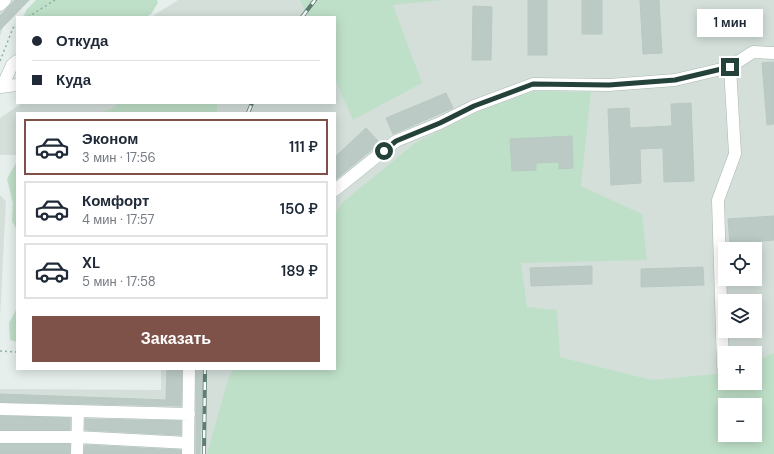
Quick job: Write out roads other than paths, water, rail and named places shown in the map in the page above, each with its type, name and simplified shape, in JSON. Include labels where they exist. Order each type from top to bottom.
[{"type":"lane","points":[[0,5],[5,0]]},
{"type":"lane","points":[[336,189],[396,141],[440,123],[474,106],[533,84],[609,85],[675,80],[730,67],[753,52],[774,53]]},
{"type":"lane","points":[[9,85],[12,65],[16,62]]},
{"type":"lane","points":[[722,346],[718,200],[735,154],[730,67]]},
{"type":"lane","points":[[0,437],[77,437],[188,448],[189,370]]},
{"type":"lane","points":[[0,409],[189,414]]},
{"type":"lane","points":[[77,454],[78,412]]},
{"type":"railway","points":[[303,16],[315,0]]},
{"type":"railway","points":[[248,112],[252,104]]},
{"type":"railway","points":[[204,454],[205,370]]}]
